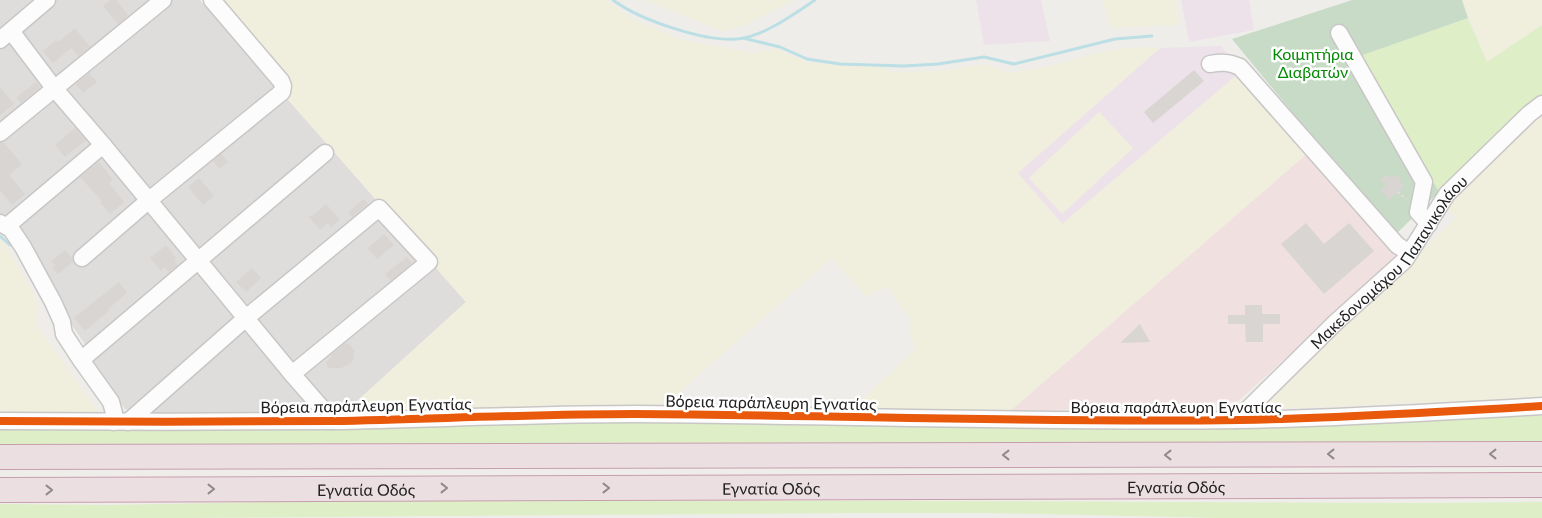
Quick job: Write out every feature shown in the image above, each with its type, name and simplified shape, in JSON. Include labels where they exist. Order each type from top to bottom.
[{"type":"highway","name":"Εγνατία Οδός","points":[[0,456],[1542,454]]},
{"type":"highway","name":"Εγνατία Οδός","points":[[0,490],[1542,485]]},
{"type":"street","points":[[47,0],[5,35],[54,88],[292,374],[333,420]]},
{"type":"street","points":[[0,133],[163,0]]},
{"type":"street","points":[[82,258],[148,201],[282,92],[283,86],[281,82],[212,0]]},
{"type":"street","points":[[1339,33],[1424,182],[1418,212],[1429,224]]},
{"type":"street","points":[[1210,64],[1223,62],[1240,67],[1397,245],[1409,254]]},
{"type":"street","name":"Μακεδονομάχου Παπανικολάου","points":[[1237,420],[1335,323],[1405,260],[1448,194],[1529,114],[1542,104]]},
{"type":"street","points":[[103,146],[3,224],[18,238],[42,279],[62,322],[64,334],[111,402],[114,413],[121,422],[158,394],[379,208],[429,262],[292,374]]},
{"type":"street","points":[[81,360],[325,153]]},
{"type":"street","name":"Βόρεια παράπλευρη Εγνατίας","points":[[0,421],[333,420],[592,414],[710,414],[1042,420],[1237,420],[1300,419],[1542,406]]},
{"type":"shaded area","points":[[0,0],[200,0],[466,302],[345,412],[148,415],[125,409],[100,374],[86,346],[0,216]]},
{"type":"shaded area","points":[[976,0],[1041,0],[1050,41],[984,45]]},
{"type":"shaded area","points":[[1181,0],[1249,0],[1254,30],[1189,42]]},
{"type":"shaded area","points":[[1222,46],[1239,73],[1063,225],[1017,173],[1160,48]]},
{"type":"shaded area","points":[[1310,151],[1399,256],[1238,401],[1009,412]]},
{"type":"green space","points":[[217,0],[605,0],[635,20],[683,40],[754,53],[774,48],[807,62],[843,66],[871,65],[893,72],[938,71],[984,64],[1010,73],[1046,67],[1105,51],[1137,47],[1160,48],[1018,173],[1062,224],[1239,73],[1310,151],[1009,412],[850,410],[916,349],[910,334],[909,318],[887,287],[865,296],[832,258],[666,404],[345,412],[466,302],[285,96],[291,90]]},
{"type":"green space","points":[[645,0],[795,0],[747,24],[721,31]]},
{"type":"green space","points":[[1103,0],[1175,0],[1180,25],[1110,28]]},
{"type":"green space","name":"Κοιμητήρια Διαβατών","points":[[1352,0],[1462,0],[1468,18],[1360,56],[1439,192],[1394,236],[1232,39]]},
{"type":"green space","points":[[1462,0],[1542,0],[1542,25],[1487,62]]},
{"type":"green space","points":[[1468,18],[1487,62],[1542,25],[1542,98],[1439,192],[1360,56]]},
{"type":"green space","points":[[1099,112],[1133,148],[1062,214],[1029,178]]},
{"type":"green space","points":[[1542,117],[1542,398],[1269,409],[1270,396],[1456,218],[1445,206],[1473,176]]},
{"type":"green space","points":[[0,240],[3,241],[34,295],[39,310],[36,324],[100,415],[0,414]]},
{"type":"green space","points":[[1542,414],[1542,441],[926,445],[0,447],[0,429],[198,430],[563,420],[913,427],[1248,425]]},
{"type":"green space","points":[[364,500],[1542,502],[1542,518],[1222,518],[988,513],[857,513],[0,518],[0,504],[110,505]]},
{"type":"building","points":[[110,0],[116,0],[128,15],[118,24],[103,6]]},
{"type":"building","points":[[75,28],[90,47],[78,56],[71,48],[53,63],[43,51]]},
{"type":"building","points":[[1194,70],[1204,81],[1153,123],[1144,112]]},
{"type":"building","points":[[89,73],[97,82],[83,93],[76,84]]},
{"type":"building","points":[[36,82],[40,87],[21,103],[16,98]]},
{"type":"building","points":[[0,87],[14,104],[0,115]]},
{"type":"building","points":[[75,128],[86,140],[65,157],[55,145]]},
{"type":"building","points":[[3,142],[22,164],[9,175],[25,194],[12,205],[0,190],[0,143]]},
{"type":"building","points":[[221,154],[228,162],[220,169],[213,161]]},
{"type":"building","points":[[99,162],[113,180],[109,183],[124,202],[110,214],[100,202],[102,201],[80,177]]},
{"type":"building","points":[[1387,174],[1391,178],[1394,176],[1400,177],[1404,187],[1389,200],[1380,190],[1386,185],[1380,180]]},
{"type":"building","points":[[199,178],[214,196],[203,205],[188,187]]},
{"type":"building","points":[[364,199],[368,204],[352,217],[348,212]]},
{"type":"building","points":[[326,204],[340,220],[331,227],[328,223],[320,230],[308,216],[312,216]]},
{"type":"building","points":[[1306,223],[1324,244],[1349,223],[1374,251],[1324,294],[1281,244]]},
{"type":"building","points":[[384,234],[394,245],[377,259],[368,248]]},
{"type":"building","points":[[166,245],[176,258],[174,260],[178,265],[169,272],[165,267],[161,271],[150,258]]},
{"type":"building","points":[[65,250],[73,262],[58,274],[52,268],[55,266],[51,261]]},
{"type":"building","points":[[407,257],[412,263],[391,281],[385,274]]},
{"type":"building","points":[[252,268],[261,278],[246,292],[236,282]]},
{"type":"building","points":[[119,282],[127,293],[85,331],[74,318]]},
{"type":"building","points":[[1245,305],[1262,305],[1262,314],[1280,314],[1280,324],[1263,324],[1263,342],[1246,342],[1245,324],[1228,324],[1228,315],[1245,315]]},
{"type":"building","points":[[1140,324],[1150,342],[1120,343]]},
{"type":"building","points":[[346,343],[347,345],[349,343],[355,352],[351,363],[341,368],[328,368],[326,362],[332,357],[331,355]]},
{"type":"waterway","points":[[613,0],[625,8],[658,23],[695,34],[730,39],[744,38],[762,32],[815,0]]},
{"type":"waterway","points":[[743,38],[780,47],[807,59],[840,64],[904,66],[938,64],[984,57],[1014,64],[1115,39],[1152,36]]},
{"type":"waterway","points":[[0,236],[10,245]]},
{"type":"cycle path","points":[[0,421],[333,421],[635,414],[1164,421],[1353,416],[1542,406]]}]
